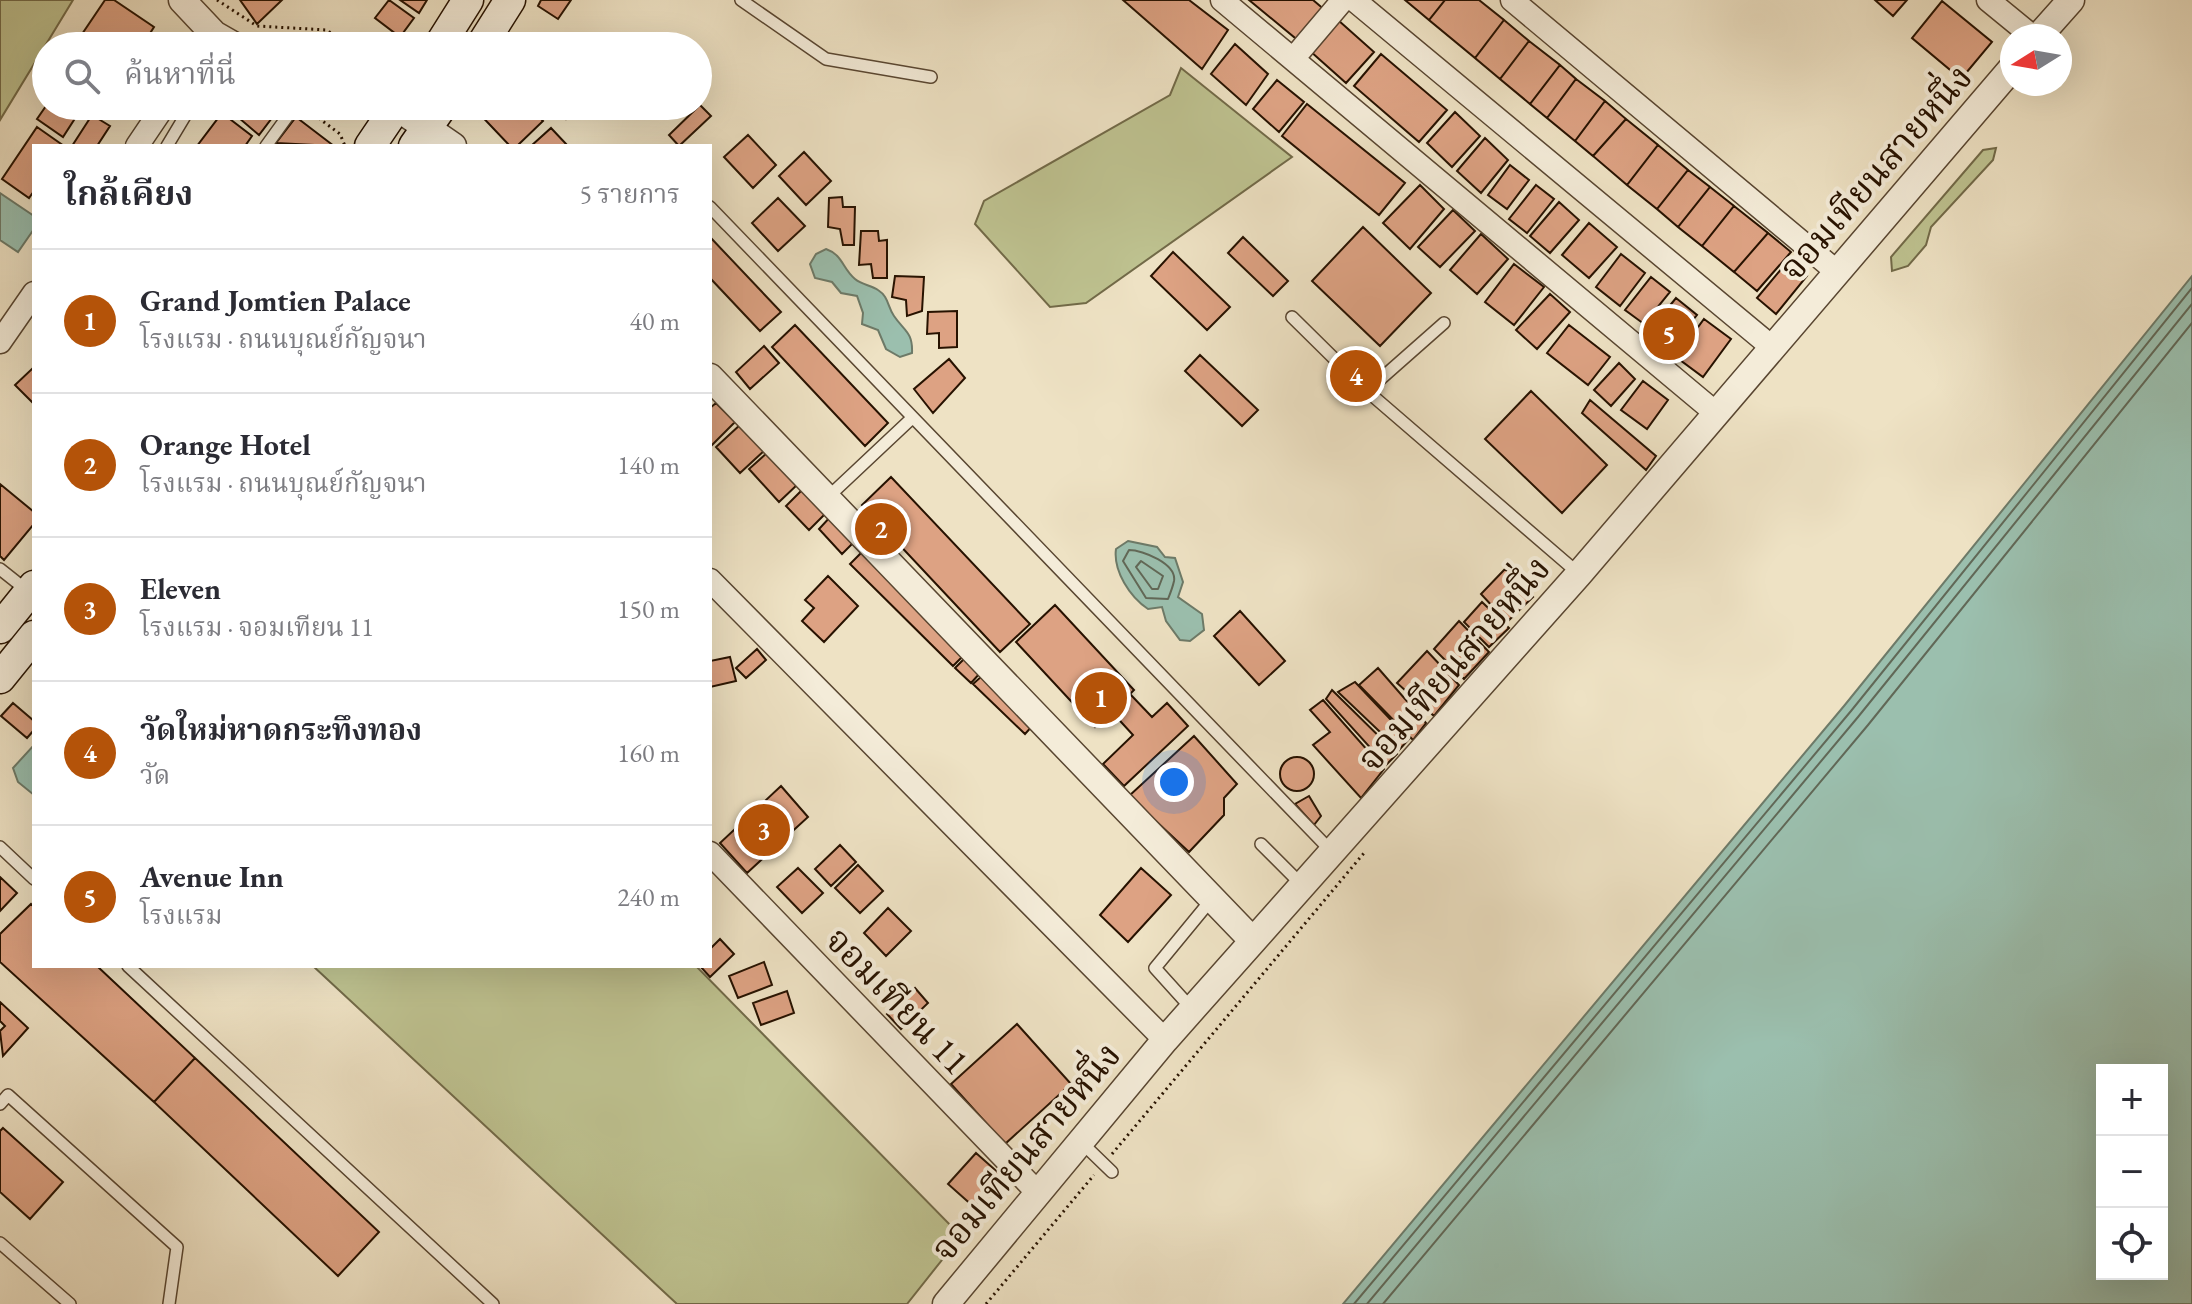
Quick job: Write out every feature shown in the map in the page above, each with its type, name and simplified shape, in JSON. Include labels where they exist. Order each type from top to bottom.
[{"type":"main road","points":[[448,32],[468,0]]},
{"type":"main road","points":[[490,32],[510,0]]},
{"type":"main road","points":[[371,144],[387,120]]},
{"type":"main road","points":[[0,628],[32,589]]},
{"type":"main road","points":[[0,678],[32,638]]},
{"type":"street","points":[[182,0],[208,32]]},
{"type":"street","points":[[1222,0],[1717,414]]},
{"type":"street","points":[[1293,59],[1343,0]]},
{"type":"street","points":[[1354,0],[1773,348]]},
{"type":"street","points":[[1512,0],[1836,271]]},
{"type":"street","points":[[2050,24],[2071,0]]},
{"type":"street","points":[[1992,1],[2018,24]]},
{"type":"street","name":"จอมเทียนสายหนึ่ง","points":[[946,1304],[1165,1040],[1579,574],[2000,82]]},
{"type":"street","points":[[138,144],[155,120]]},
{"type":"street","points":[[427,127],[450,144]]},
{"type":"street","points":[[0,342],[32,296]]},
{"type":"street","points":[[712,379],[1253,941]]},
{"type":"street","points":[[712,582],[1165,1040]]},
{"type":"street","name":"จอมเทียน 11","points":[[712,855],[1038,1193]]},
{"type":"lane","points":[[741,0],[826,59],[931,77]]},
{"type":"lane","points":[[168,144],[183,120]]},
{"type":"lane","points":[[267,144],[285,120]]},
{"type":"lane","points":[[712,209],[911,419],[1334,853]]},
{"type":"lane","points":[[1292,317],[1367,391],[1579,574]]},
{"type":"lane","points":[[1367,391],[1444,323]]},
{"type":"lane","points":[[826,499],[911,419]]},
{"type":"lane","points":[[0,569],[32,589]]},
{"type":"lane","points":[[1261,844],[1303,886]]},
{"type":"lane","points":[[0,847],[32,877]]},
{"type":"lane","points":[[1192,1009],[1155,968],[1211,900]]},
{"type":"lane","points":[[130,968],[493,1304]]},
{"type":"lane","points":[[0,1104],[8,1095],[177,1247],[169,1304]]},
{"type":"lane","points":[[1080,1141],[1107,1168]]},
{"type":"lane","points":[[0,1243],[70,1304]]},
{"type":"path","points":[[217,0],[257,26],[330,32]]},
{"type":"path","points":[[321,120],[340,134],[344,144]]},
{"type":"path","points":[[986,1304],[1107,1168],[1368,847]]},
{"type":"shaded area","points":[[0,0],[73,0],[54,32],[32,32],[32,67],[0,120]]},
{"type":"shaded area","points":[[1181,68],[1292,157],[1086,303],[1050,307],[975,224],[984,201],[1170,95]]},
{"type":"shaded area","points":[[1996,148],[1993,160],[1931,227],[1926,245],[1908,266],[1892,271],[1891,257],[1983,150]]},
{"type":"shaded area","points":[[315,968],[698,968],[961,1236],[907,1304],[677,1304]]},
{"type":"water","points":[[0,193],[32,215],[32,232],[18,252],[0,240]]},
{"type":"water","points":[[826,249],[836,255],[855,279],[884,296],[909,336],[912,353],[900,357],[886,349],[878,330],[862,324],[863,313],[857,296],[841,293],[832,282],[815,278],[810,264],[816,254]]},
{"type":"water","points":[[2192,276],[2192,1304],[1343,1304],[1844,706]]},
{"type":"water","points":[[1128,541],[1157,547],[1165,557],[1175,558],[1183,582],[1178,597],[1202,614],[1204,630],[1190,641],[1180,640],[1166,621],[1162,607],[1148,609],[1124,583],[1117,566],[1116,549]]},
{"type":"water","points":[[32,747],[32,793],[18,782],[13,768]]},
{"type":"building","points":[[105,0],[114,0],[154,27],[151,32],[83,32]]},
{"type":"building","points":[[240,0],[282,0],[257,24]]},
{"type":"building","points":[[389,0],[414,18],[404,32],[393,32],[375,18]]},
{"type":"building","points":[[400,0],[427,0],[419,13]]},
{"type":"building","points":[[541,0],[571,0],[558,19],[538,6]]},
{"type":"building","points":[[1123,0],[1189,0],[1228,30],[1202,69]]},
{"type":"building","points":[[1249,0],[1313,0],[1326,11],[1300,42]]},
{"type":"building","points":[[1405,0],[1445,0],[1429,20]]},
{"type":"building","points":[[1445,0],[1479,0],[1504,20],[1475,58],[1429,20]]},
{"type":"building","points":[[1875,0],[1907,0],[1893,16]]},
{"type":"building","points":[[1942,1],[1992,42],[1961,79],[1912,38]]},
{"type":"building","points":[[1338,20],[1374,52],[1346,83],[1310,51]]},
{"type":"building","points":[[1504,20],[1529,41],[1500,79],[1475,58]]},
{"type":"building","points":[[1529,41],[1560,65],[1530,104],[1500,79]]},
{"type":"building","points":[[1235,44],[1268,74],[1246,105],[1211,74]]},
{"type":"building","points":[[1381,54],[1447,110],[1419,142],[1354,86]]},
{"type":"building","points":[[1560,65],[1576,79],[1547,118],[1530,104]]},
{"type":"building","points":[[1576,79],[1605,101],[1575,141],[1547,118]]},
{"type":"building","points":[[1277,80],[1304,102],[1279,132],[1253,109]]},
{"type":"building","points":[[1605,101],[1626,119],[1593,156],[1575,141]]},
{"type":"building","points":[[1307,104],[1405,183],[1379,215],[1282,136]]},
{"type":"building","points":[[1455,112],[1480,136],[1452,167],[1427,143]]},
{"type":"building","points":[[1626,119],[1658,145],[1627,185],[1593,156]]},
{"type":"building","points":[[38,120],[74,120],[63,137]]},
{"type":"building","points":[[89,120],[100,120],[110,126],[98,144],[73,144]]},
{"type":"building","points":[[217,120],[231,120],[252,136],[246,144],[199,144]]},
{"type":"building","points":[[241,120],[270,120],[259,135]]},
{"type":"building","points":[[294,120],[300,120],[331,144],[295,144],[276,143]]},
{"type":"building","points":[[485,120],[543,121],[519,144],[508,144]]},
{"type":"building","points":[[684,120],[707,120],[681,144],[669,135]]},
{"type":"building","points":[[37,127],[61,144],[32,144],[32,194],[29,198],[2,179]]},
{"type":"building","points":[[551,128],[566,144],[533,144]]},
{"type":"building","points":[[748,135],[776,165],[753,188],[724,157]]},
{"type":"building","points":[[1485,138],[1508,160],[1481,193],[1457,171]]},
{"type":"building","points":[[1658,145],[1688,170],[1657,209],[1627,185]]},
{"type":"building","points":[[804,152],[831,181],[806,205],[779,176]]},
{"type":"building","points":[[1510,165],[1529,180],[1507,209],[1488,195]]},
{"type":"building","points":[[1688,170],[1710,187],[1678,227],[1657,209]]},
{"type":"building","points":[[1420,185],[1444,209],[1410,249],[1383,223]]},
{"type":"building","points":[[1536,185],[1554,199],[1527,233],[1509,219]]},
{"type":"building","points":[[1710,187],[1734,206],[1702,246],[1678,227]]},
{"type":"building","points":[[842,197],[843,207],[855,207],[854,245],[843,245],[840,229],[828,227],[829,198]]},
{"type":"building","points":[[778,198],[805,226],[778,251],[752,223]]},
{"type":"building","points":[[1559,202],[1579,220],[1550,253],[1530,236]]},
{"type":"building","points":[[1734,206],[1768,233],[1734,272],[1702,246]]},
{"type":"building","points":[[1453,210],[1475,231],[1440,267],[1418,247]]},
{"type":"building","points":[[1589,223],[1617,247],[1589,278],[1562,255]]},
{"type":"building","points":[[1363,227],[1431,293],[1380,346],[1312,281]]},
{"type":"building","points":[[861,231],[878,231],[879,241],[887,240],[887,278],[873,278],[871,264],[859,265]]},
{"type":"building","points":[[1768,233],[1791,252],[1757,291],[1734,272]]},
{"type":"building","points":[[1481,234],[1508,259],[1477,294],[1450,270]]},
{"type":"building","points":[[1243,237],[1288,281],[1273,296],[1228,253]]},
{"type":"building","points":[[712,239],[781,312],[760,331],[712,280]]},
{"type":"building","points":[[1173,252],[1230,307],[1207,330],[1151,276]]},
{"type":"building","points":[[1621,254],[1645,273],[1620,306],[1596,287]]},
{"type":"building","points":[[1788,261],[1807,276],[1776,314],[1757,298]]},
{"type":"building","points":[[1514,264],[1544,287],[1514,325],[1485,302]]},
{"type":"building","points":[[895,276],[924,277],[922,311],[907,316],[906,300],[892,297]]},
{"type":"building","points":[[1651,277],[1670,292],[1644,324],[1625,310]]},
{"type":"building","points":[[1550,294],[1570,312],[1537,349],[1516,330]]},
{"type":"building","points":[[1676,298],[1697,315],[1670,348],[1650,330]]},
{"type":"building","points":[[957,311],[957,347],[939,348],[939,333],[927,334],[928,312]]},
{"type":"building","points":[[1704,319],[1731,339],[1703,377],[1676,357]]},
{"type":"building","points":[[795,325],[888,423],[865,446],[772,347]]},
{"type":"building","points":[[1569,325],[1610,357],[1588,385],[1547,353]]},
{"type":"building","points":[[764,346],[779,363],[750,389],[736,372]]},
{"type":"building","points":[[1200,355],[1258,410],[1242,426],[1185,371]]},
{"type":"building","points":[[949,359],[965,378],[933,413],[914,389]]},
{"type":"building","points":[[1619,363],[1635,379],[1611,406],[1594,390]]},
{"type":"building","points":[[32,369],[32,402],[15,385]]},
{"type":"building","points":[[1643,381],[1668,400],[1647,429],[1621,410]]},
{"type":"building","points":[[1531,391],[1607,465],[1562,513],[1485,439]]},
{"type":"building","points":[[1590,400],[1656,456],[1646,470],[1582,413]]},
{"type":"building","points":[[716,403],[735,422],[712,445],[712,406]]},
{"type":"building","points":[[741,424],[765,450],[740,473],[716,447]]},
{"type":"building","points":[[768,452],[798,484],[779,502],[749,469]]},
{"type":"building","points":[[891,477],[1030,624],[1000,652],[862,505]]},
{"type":"building","points":[[0,484],[32,510],[32,526],[4,560],[0,556]]},
{"type":"building","points":[[803,489],[826,513],[809,530],[786,506]]},
{"type":"building","points":[[832,515],[856,540],[842,554],[819,529]]},
{"type":"building","points":[[863,551],[965,654],[953,666],[850,564]]},
{"type":"building","points":[[1505,569],[1533,597],[1507,622],[1481,594]]},
{"type":"building","points":[[828,576],[858,606],[824,642],[802,621],[814,608],[805,600]]},
{"type":"building","points":[[1482,602],[1509,628],[1489,647],[1464,622]]},
{"type":"building","points":[[1055,605],[1134,690],[1130,694],[1152,717],[1167,703],[1188,726],[1124,786],[1103,764],[1133,735],[1111,711],[1095,727],[1016,642]]},
{"type":"building","points":[[1240,611],[1285,661],[1259,685],[1214,636]]},
{"type":"building","points":[[1459,621],[1489,652],[1464,679],[1434,649]]},
{"type":"building","points":[[757,649],[766,660],[746,678],[736,668]]},
{"type":"building","points":[[1427,651],[1459,685],[1434,716],[1397,683]]},
{"type":"building","points":[[730,657],[736,681],[712,687],[712,661]]},
{"type":"building","points":[[966,657],[981,672],[971,683],[955,668]]},
{"type":"building","points":[[1378,668],[1426,723],[1413,740],[1359,685]]},
{"type":"building","points":[[983,675],[1034,724],[1025,734],[973,684]]},
{"type":"building","points":[[1355,682],[1409,739],[1399,750],[1338,692]]},
{"type":"building","points":[[1332,690],[1397,754],[1386,765],[1326,699]]},
{"type":"building","points":[[1323,700],[1384,769],[1361,798],[1313,745],[1330,732],[1310,710]]},
{"type":"building","points":[[13,703],[32,719],[32,732],[27,738],[1,716]]},
{"type":"building","points":[[1194,736],[1237,784],[1224,798],[1224,815],[1189,852],[1129,796]]},
{"type":"building","points":[[1297,757],[1309,762],[1314,774],[1309,786],[1297,791],[1285,786],[1280,774],[1285,762]]},
{"type":"building","points":[[781,786],[808,817],[747,873],[720,843]]},
{"type":"building","points":[[1309,796],[1321,816],[1314,825],[1295,804]]},
{"type":"building","points":[[840,845],[856,862],[831,886],[815,869]]},
{"type":"building","points":[[858,865],[883,891],[860,913],[835,888]]},
{"type":"building","points":[[798,868],[823,893],[802,913],[777,887]]},
{"type":"building","points":[[1141,868],[1171,895],[1128,942],[1100,915]]},
{"type":"building","points":[[0,877],[17,893],[0,911]]},
{"type":"building","points":[[31,904],[32,968],[99,968],[195,1058],[154,1102],[0,962],[0,934]]},
{"type":"building","points":[[888,908],[911,931],[886,956],[864,933]]},
{"type":"building","points":[[720,939],[734,954],[710,977],[702,968],[712,968],[712,947]]},
{"type":"building","points":[[764,962],[772,985],[738,998],[729,976]]},
{"type":"building","points":[[915,988],[928,1003],[901,1029],[887,1014]]},
{"type":"building","points":[[787,991],[794,1013],[761,1025],[753,1003]]},
{"type":"building","points":[[0,1002],[28,1028],[3,1056],[0,1031],[5,1026],[0,1021]]},
{"type":"building","points":[[1017,1024],[1071,1084],[1005,1144],[951,1084]]},
{"type":"building","points":[[195,1058],[379,1232],[338,1276],[154,1102]]},
{"type":"building","points":[[3,1128],[63,1182],[30,1219],[0,1192],[0,1131]]},
{"type":"building","points":[[976,1153],[1002,1176],[974,1207],[948,1184]]},
{"type":"place","name":"Avenue Inn","points":[[1669,334]]},
{"type":"place","name":"วัดใหม่หาดกระทึงทอง","points":[[1356,376]]},
{"type":"place","name":"Orange Hotel","points":[[881,529]]},
{"type":"place","name":"Grand Jomtien Palace","points":[[1101,698]]},
{"type":"place","name":"Eleven","points":[[764,830]]}]
